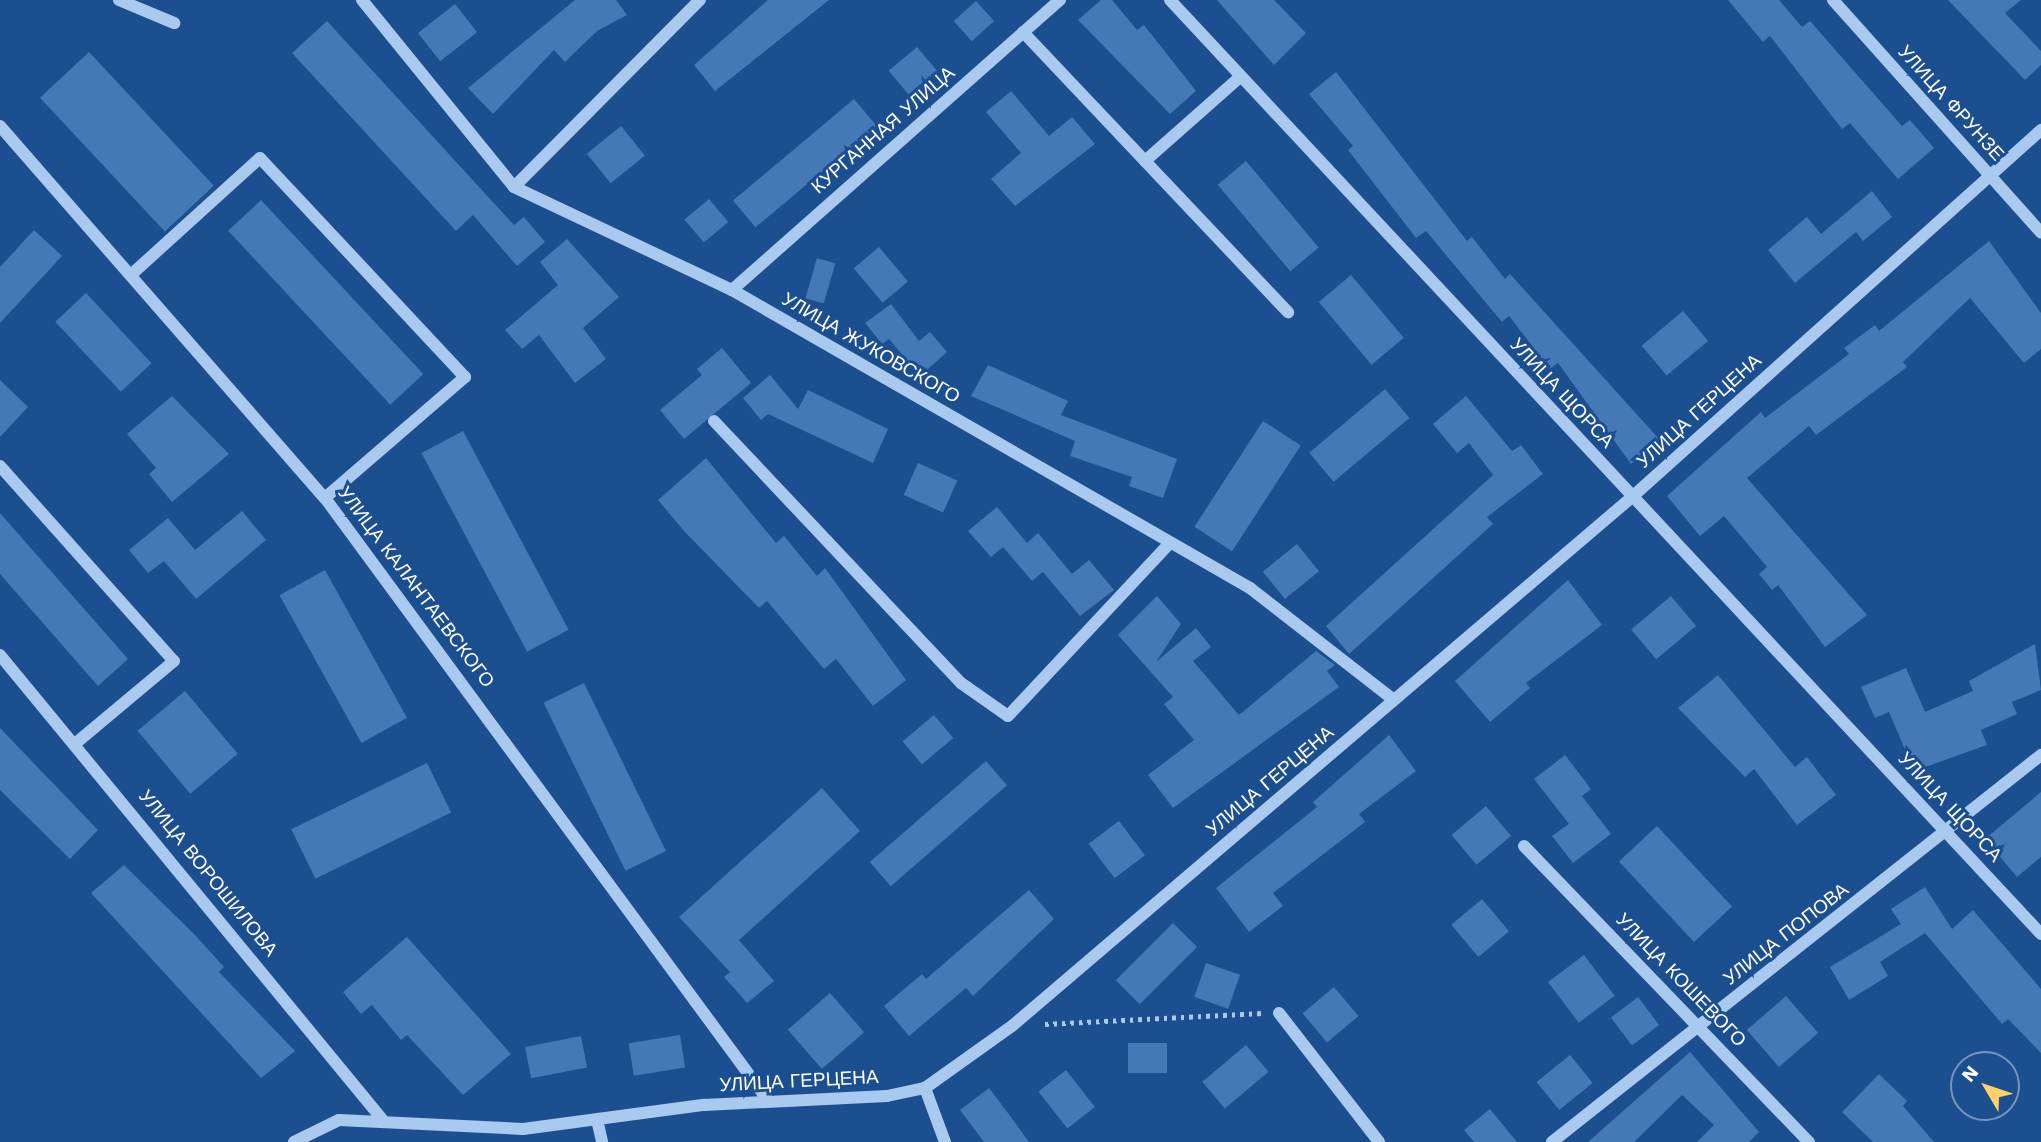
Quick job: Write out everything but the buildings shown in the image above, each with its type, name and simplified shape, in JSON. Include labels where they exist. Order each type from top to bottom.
[{"type":"street","points":[[119,0],[174,23]]},
{"type":"street","name":"УЛИЦА ЖУКОВСКОГО","points":[[362,0],[514,187],[732,290],[1169,544],[1250,588],[1394,700]]},
{"type":"street","points":[[514,187],[700,0]]},
{"type":"street","name":"КУРГАННАЯ УЛИЦА","points":[[732,290],[1060,0]]},
{"type":"street","name":"УЛИЦА ЩОРСА","points":[[1170,0],[2041,934]]},
{"type":"street","name":"УЛИЦА ФРУНЗЕ","points":[[1833,0],[2041,233]]},
{"type":"street","points":[[1023,32],[1288,312]]},
{"type":"street","points":[[1144,161],[1241,76]]},
{"type":"street","name":"УЛИЦА КАЛАНТАЕВСКОГО","points":[[0,126],[133,273],[325,498],[767,1099]]},
{"type":"street","name":"УЛИЦА ГЕРЦЕНА","points":[[294,1142],[339,1121],[382,1119],[469,1128],[598,1124],[767,1099],[887,1096],[925,1088],[1012,1026],[1632,497],[2041,130]]},
{"type":"street","points":[[133,273],[260,158],[465,377],[325,498]]},
{"type":"street","points":[[714,421],[961,683],[1008,716],[1169,544]]},
{"type":"street","points":[[0,466],[174,661],[77,742]]},
{"type":"street","name":"УЛИЦА ВОРОШИЛОВА","points":[[0,655],[77,742],[382,1119]]},
{"type":"street","name":"УЛИЦА ПОПОВА","points":[[1552,1142],[1948,832],[2041,755]]},
{"type":"street","name":"УЛИЦА КОШЕВОГО","points":[[1524,846],[1809,1142]]},
{"type":"street","points":[[1279,1013],[1379,1142]]},
{"type":"street","points":[[925,1088],[945,1142]]},
{"type":"street","points":[[598,1124],[602,1142]]},
{"type":"path","points":[[1012,1026],[1279,1013]]}]
